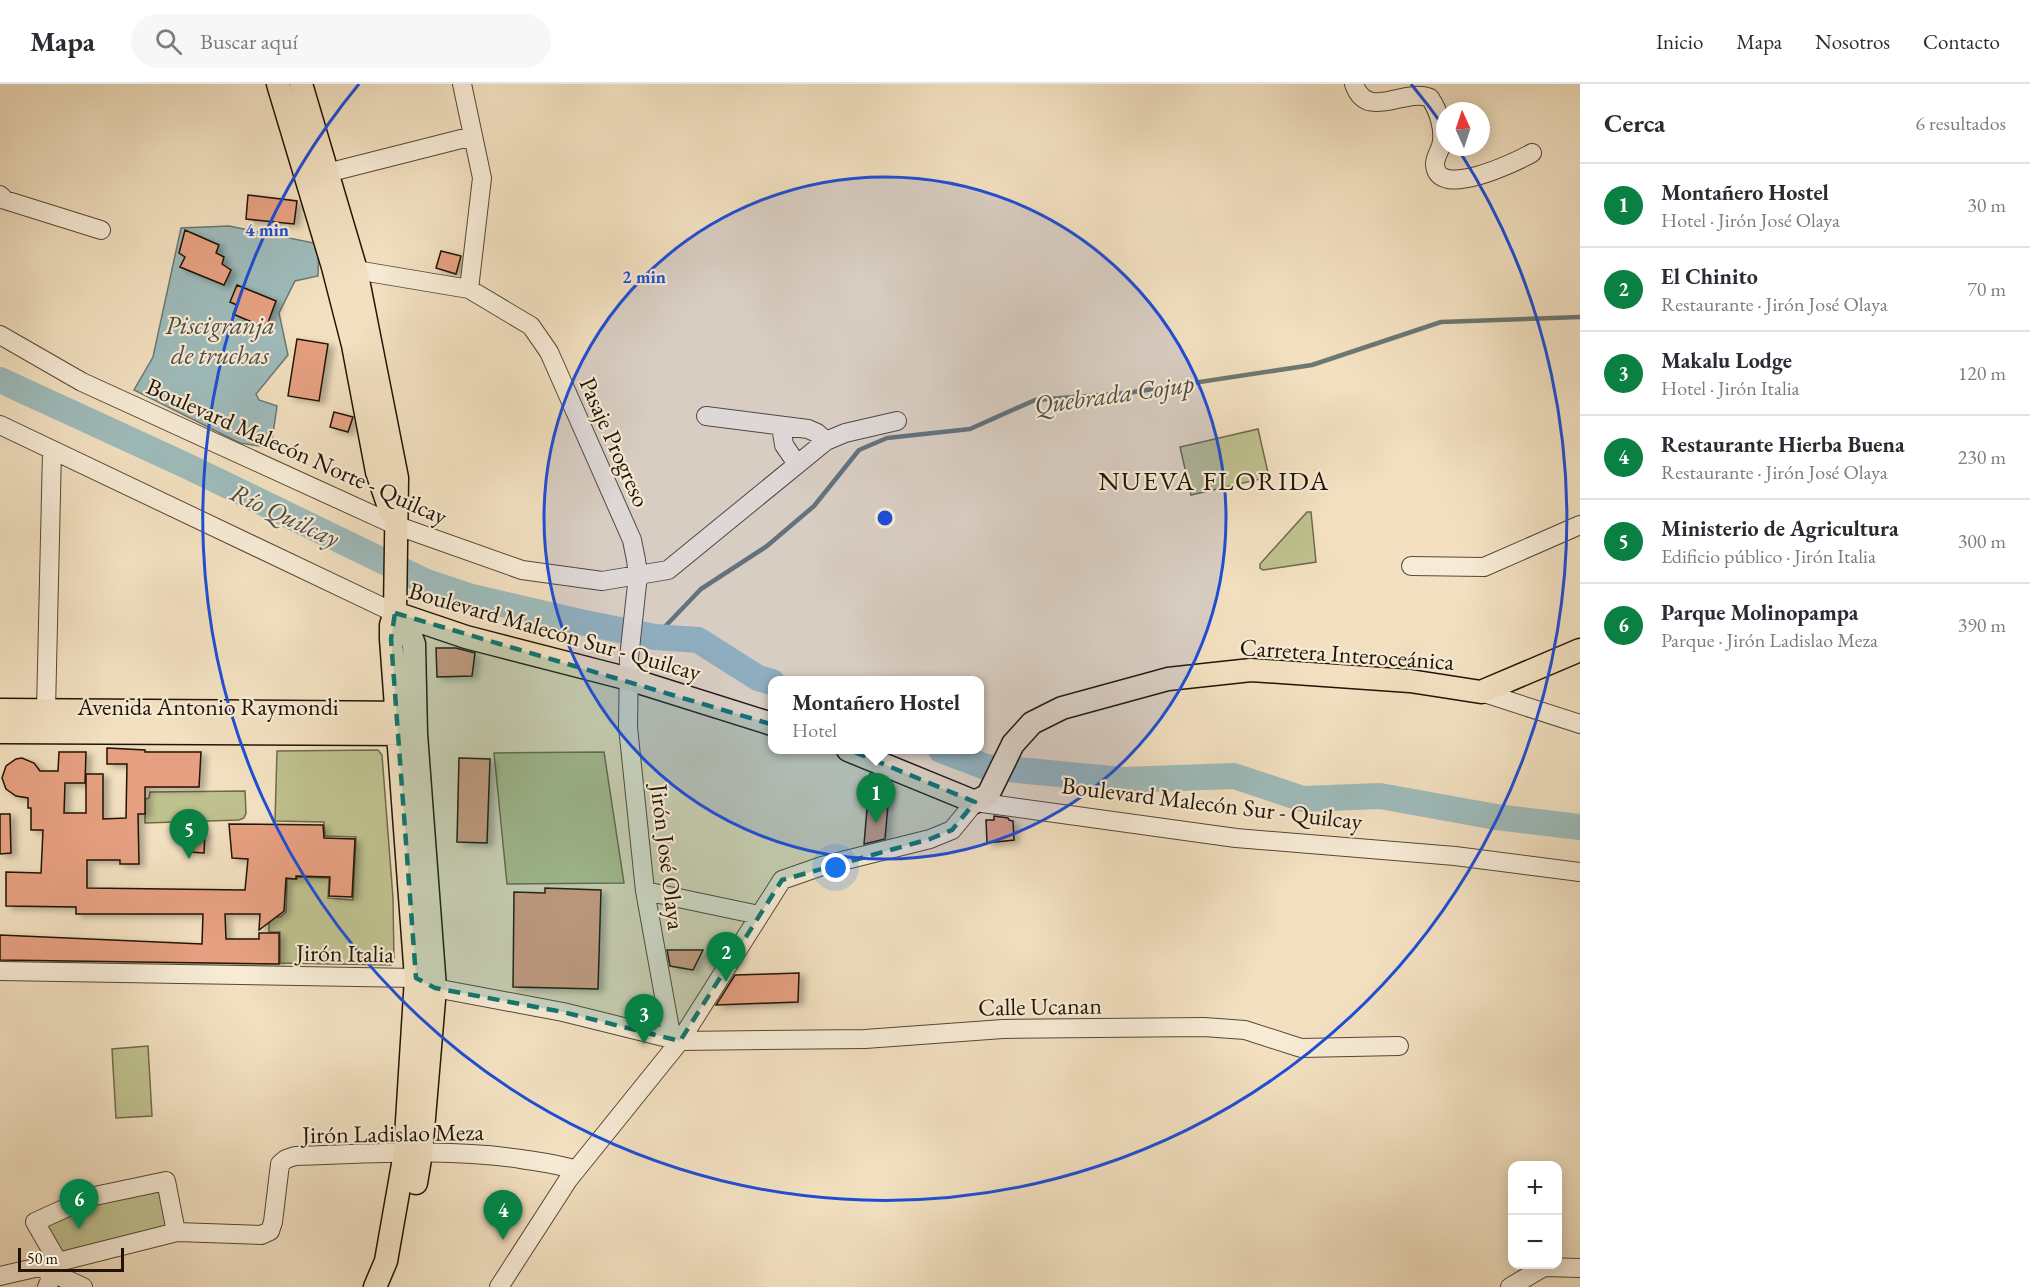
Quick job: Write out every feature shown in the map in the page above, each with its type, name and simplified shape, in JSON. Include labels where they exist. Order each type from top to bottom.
[{"type":"main road","points":[[278,84],[356,270],[397,478],[396,605],[414,644],[407,723],[426,983],[413,1153],[400,1268],[393,1287]]},
{"type":"main road","points":[[301,84],[333,267],[353,345],[377,472],[395,534]]},
{"type":"main road","name":"Boulevard Malecón Sur - Quilcay","points":[[396,605],[466,637],[629,668],[768,722]]},
{"type":"main road","points":[[1481,692],[1580,650]]},
{"type":"main road","name":"Carretera Interoceánica","points":[[981,798],[1013,744],[1032,723],[1062,708],[1168,679],[1251,670],[1410,681],[1481,692]]},
{"type":"main road","name":"Avenida Antonio Raymondi","points":[[0,710],[407,723]]},
{"type":"main road","name":"Avenida Antonio Raymondi","points":[[0,732],[407,723]]},
{"type":"main road","name":"Boulevard Malecón Sur - Quilcay","points":[[859,754],[981,798]]},
{"type":"main road","points":[[375,1287],[386,1261],[413,1153]]},
{"type":"street","points":[[333,267],[469,289],[482,178],[462,84]]},
{"type":"street","points":[[1354,84],[1364,99],[1372,102],[1420,95],[1430,98],[1443,136],[1435,163],[1437,171],[1443,177],[1470,178],[1510,165],[1532,153]]},
{"type":"street","points":[[316,175],[473,136]]},
{"type":"street","points":[[0,195],[5,200],[101,230]]},
{"type":"street","name":"Pasaje Progreso","points":[[469,289],[531,326],[549,352],[633,540],[637,585],[629,668]]},
{"type":"street","name":"Boulevard Malecón Norte - Quilcay","points":[[0,335],[82,382],[395,534],[522,570],[637,585],[668,570],[826,441],[845,433],[897,421]]},
{"type":"street","points":[[706,416],[808,429],[826,441]]},
{"type":"street","name":"Boulevard Malecón Sur - Quilcay","points":[[0,425],[52,451],[396,605]]},
{"type":"street","points":[[781,426],[784,445],[797,464]]},
{"type":"street","points":[[46,710],[52,451]]},
{"type":"street","points":[[1411,566],[1484,567],[1580,525]]},
{"type":"street","name":"Jirón José Olaya","points":[[629,668],[628,728],[645,891],[676,1040]]},
{"type":"street","name":"Carretera Interoceánica","points":[[1481,692],[1580,724]]},
{"type":"street","points":[[499,1287],[576,1170],[676,1040],[782,879],[822,866],[930,839],[952,830],[981,798]]},
{"type":"street","name":"Boulevard Malecón Sur - Quilcay","points":[[981,798],[1236,838],[1455,856],[1580,872]]},
{"type":"street","points":[[645,891],[759,915]]},
{"type":"street","name":"Jirón Italia","points":[[0,971],[426,983],[563,1012],[676,1040]]},
{"type":"street","name":"Calle Ucanan","points":[[676,1040],[865,1039],[1003,1029],[1204,1027],[1245,1030],[1301,1048],[1399,1046]]},
{"type":"street","name":"Jirón Ladislao Meza","points":[[0,1276],[39,1267],[52,1273],[176,1233],[261,1235],[270,1231],[280,1164],[285,1159],[294,1156],[413,1153],[496,1155],[562,1165],[576,1170]]},
{"type":"street","points":[[83,1287],[52,1273],[35,1222],[90,1197],[166,1181],[176,1233]]},
{"type":"street","points":[[1510,1287],[1544,1267],[1580,1268]]},
{"type":"highlighted area","points":[[395,613],[828,741],[975,802],[952,830],[930,839],[782,880],[680,1041],[563,1012],[435,988],[416,978],[391,639]]},
{"type":"green space","points":[[1258,429],[1269,477],[1191,495],[1180,447]]},
{"type":"green space","points":[[1307,512],[1311,512],[1316,562],[1263,570],[1260,568],[1260,564]]},
{"type":"green space","points":[[378,750],[382,755],[393,898],[394,962],[391,965],[280,963],[280,932],[269,932],[269,917],[280,917],[286,912],[287,879],[329,878],[328,898],[353,900],[356,837],[325,836],[324,822],[275,821],[277,751]]},
{"type":"green space","points":[[604,752],[624,883],[507,884],[494,753]]},
{"type":"green space","points":[[245,791],[246,813],[244,818],[239,820],[145,823],[145,799],[149,798],[150,792]]},
{"type":"green space","points":[[148,1046],[152,1116],[116,1118],[112,1049]]},
{"type":"green space","points":[[162,1188],[172,1226],[60,1253],[45,1221],[102,1197]]},
{"type":"water","name":"Piscigranja de truchas","points":[[229,226],[319,244],[318,276],[295,281],[279,313],[288,355],[256,394],[259,400],[277,406],[271,448],[240,443],[134,390],[153,357],[181,228]]},
{"type":"building","points":[[248,195],[297,201],[294,224],[246,219]]},
{"type":"building","points":[[185,230],[219,245],[216,253],[224,257],[222,264],[231,270],[224,285],[180,267],[185,257],[179,253]]},
{"type":"building","points":[[441,251],[461,256],[456,274],[436,268]]},
{"type":"building","points":[[237,285],[276,301],[266,328],[233,314],[237,305],[230,302]]},
{"type":"building","points":[[297,339],[328,344],[319,401],[288,396]]},
{"type":"building","points":[[334,412],[353,417],[348,432],[330,427]]},
{"type":"building","points":[[436,648],[456,648],[475,653],[472,676],[437,677]]},
{"type":"building","points":[[107,748],[145,750],[145,752],[201,752],[199,787],[145,787],[145,814],[138,814],[139,864],[120,864],[120,860],[87,860],[87,888],[245,890],[248,859],[232,858],[229,824],[323,825],[324,838],[355,839],[352,897],[329,896],[330,877],[296,876],[296,879],[286,878],[284,911],[259,930],[260,914],[225,914],[226,939],[259,939],[259,933],[279,933],[279,964],[0,960],[0,935],[202,944],[203,914],[76,914],[76,907],[6,906],[6,872],[41,873],[43,830],[31,830],[31,808],[28,808],[28,798],[16,796],[6,789],[2,778],[6,766],[22,758],[34,763],[40,771],[58,771],[59,752],[86,752],[85,783],[65,783],[64,813],[86,813],[86,774],[103,774],[103,819],[126,818],[127,764],[107,764]]},
{"type":"building","points":[[459,758],[490,759],[487,843],[457,842]]},
{"type":"building","points":[[870,774],[890,782],[885,839],[864,844]]},
{"type":"building","points":[[0,814],[10,814],[11,853],[0,854]]},
{"type":"building","points":[[994,816],[1013,821],[1014,840],[987,843],[986,820],[994,820]]},
{"type":"building","points":[[191,830],[205,831],[204,853],[190,852]]},
{"type":"building","points":[[545,888],[601,890],[598,989],[513,987],[514,892],[545,893]]},
{"type":"building","points":[[667,950],[703,950],[693,970],[670,966]]},
{"type":"building","points":[[799,973],[798,1002],[716,1005],[735,975]]},
{"type":"waterway","name":"Quebrada Cojup","points":[[655,637],[701,589],[767,546],[814,506],[859,450],[887,438],[970,429],[1035,400],[1127,393],[1312,365],[1441,322],[1580,317]]},
{"type":"waterway","name":"Río Quilcay","points":[[0,380],[187,466],[424,581],[472,597],[580,622],[655,637],[698,640],[758,678],[768,681]]},
{"type":"waterway","points":[[952,754],[986,767],[1122,780],[1234,776],[1303,799],[1380,796],[1496,817],[1580,827]]},
{"type":"place","name":"Montañero Hostel","points":[[876,823]]},
{"type":"place","name":"Ministerio de Agricultura","points":[[189,859]]},
{"type":"place","name":"El Chinito","points":[[726,982]]},
{"type":"place","name":"Makalu Lodge","points":[[644,1044]]},
{"type":"place","name":"Parque Molinopampa","points":[[79,1229]]},
{"type":"place","name":"Restaurante Hierba Buena","points":[[503,1240]]},
{"type":"district","name":"NUEVA FLORIDA","points":[[1214,480]]}]
